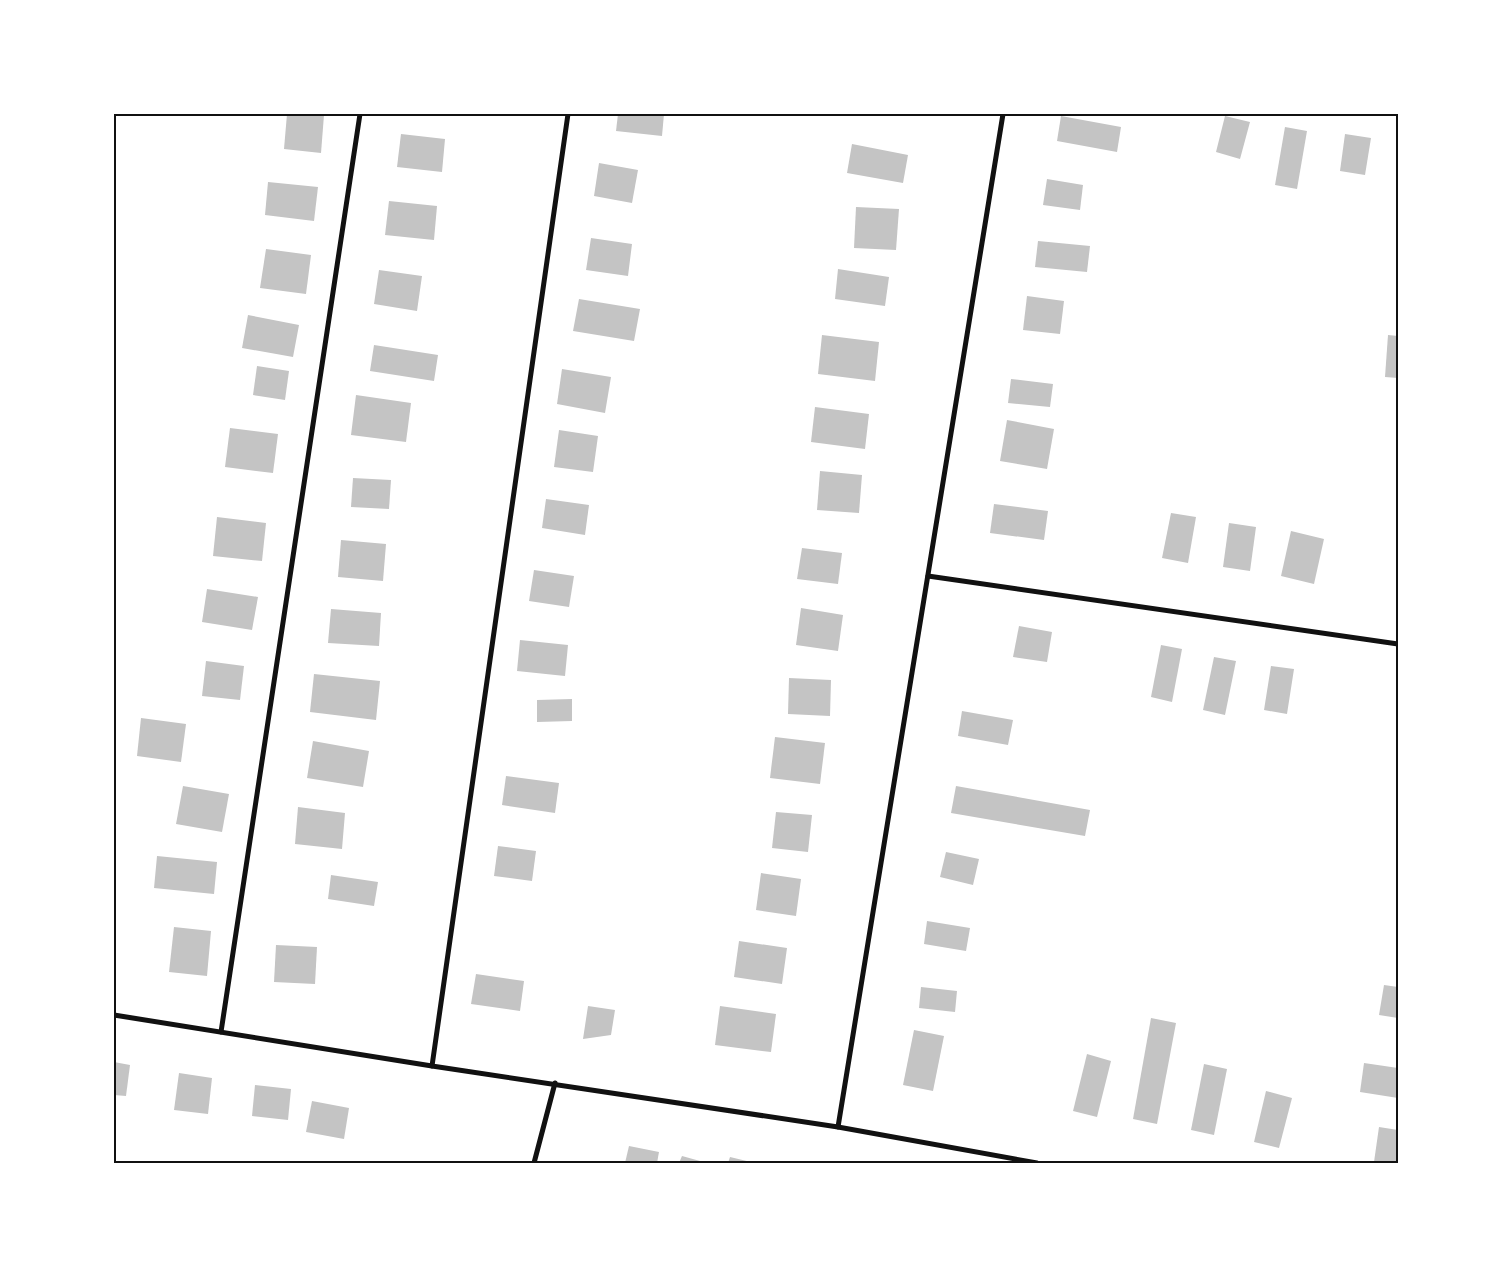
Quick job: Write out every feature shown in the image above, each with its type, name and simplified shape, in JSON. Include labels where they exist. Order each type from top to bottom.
[{"type":"street","points":[[222,1032],[360,114]]},
{"type":"street","points":[[432,1066],[568,114]]},
{"type":"street","points":[[838,1127],[1003,114]]},
{"type":"street","points":[[928,576],[1398,644]]},
{"type":"street","points":[[114,1015],[432,1066],[838,1127],[1037,1163]]},
{"type":"street","points":[[534,1163],[555,1083]]},
{"type":"building","points":[[287,114],[324,115],[321,153],[284,149]]},
{"type":"building","points":[[618,114],[664,114],[662,136],[616,131]]},
{"type":"building","points":[[1061,116],[1121,127],[1117,152],[1057,141]]},
{"type":"building","points":[[1225,116],[1250,122],[1240,159],[1216,152]]},
{"type":"building","points":[[1285,127],[1307,131],[1297,189],[1275,185]]},
{"type":"building","points":[[401,134],[445,139],[442,172],[397,167]]},
{"type":"building","points":[[1345,134],[1371,138],[1365,175],[1340,171]]},
{"type":"building","points":[[852,144],[908,155],[903,183],[847,173]]},
{"type":"building","points":[[599,163],[638,170],[632,203],[594,196]]},
{"type":"building","points":[[1047,179],[1083,185],[1080,210],[1043,205]]},
{"type":"building","points":[[268,182],[318,187],[314,221],[265,215]]},
{"type":"building","points":[[389,201],[437,206],[434,240],[385,235]]},
{"type":"building","points":[[856,207],[899,209],[896,250],[854,248]]},
{"type":"building","points":[[591,238],[632,244],[628,276],[586,270]]},
{"type":"building","points":[[1038,241],[1090,246],[1087,272],[1035,267]]},
{"type":"building","points":[[266,249],[311,255],[306,294],[260,288]]},
{"type":"building","points":[[838,269],[889,277],[885,306],[835,299]]},
{"type":"building","points":[[379,270],[422,276],[417,311],[374,304]]},
{"type":"building","points":[[1027,296],[1064,301],[1060,334],[1023,330]]},
{"type":"building","points":[[579,299],[640,309],[634,341],[573,331]]},
{"type":"building","points":[[248,315],[299,325],[293,357],[242,348]]},
{"type":"building","points":[[822,335],[879,342],[875,381],[818,374]]},
{"type":"building","points":[[1388,335],[1398,336],[1398,378],[1385,377]]},
{"type":"building","points":[[374,345],[438,355],[434,381],[370,371]]},
{"type":"building","points":[[257,366],[289,371],[285,400],[253,395]]},
{"type":"building","points":[[562,369],[611,377],[605,413],[557,404]]},
{"type":"building","points":[[1011,379],[1053,384],[1050,407],[1008,403]]},
{"type":"building","points":[[356,395],[411,403],[406,442],[351,435]]},
{"type":"building","points":[[815,407],[869,414],[865,449],[811,442]]},
{"type":"building","points":[[1007,420],[1054,429],[1047,469],[1000,461]]},
{"type":"building","points":[[230,428],[278,434],[273,473],[225,467]]},
{"type":"building","points":[[559,430],[598,436],[593,472],[554,467]]},
{"type":"building","points":[[820,471],[862,475],[859,513],[817,510]]},
{"type":"building","points":[[353,478],[391,480],[389,509],[351,507]]},
{"type":"building","points":[[546,499],[589,505],[585,535],[542,528]]},
{"type":"building","points":[[994,504],[1048,511],[1044,540],[990,533]]},
{"type":"building","points":[[1171,513],[1196,517],[1188,563],[1162,558]]},
{"type":"building","points":[[217,517],[266,523],[262,561],[213,556]]},
{"type":"building","points":[[1229,523],[1256,527],[1250,571],[1223,567]]},
{"type":"building","points":[[1291,531],[1324,539],[1314,584],[1281,576]]},
{"type":"building","points":[[341,540],[386,544],[383,581],[338,577]]},
{"type":"building","points":[[802,548],[842,553],[838,584],[797,579]]},
{"type":"building","points":[[534,570],[574,576],[569,607],[529,601]]},
{"type":"building","points":[[207,589],[258,597],[252,630],[202,622]]},
{"type":"building","points":[[801,608],[843,615],[838,651],[796,645]]},
{"type":"building","points":[[331,609],[381,613],[379,646],[328,643]]},
{"type":"building","points":[[1019,626],[1052,632],[1047,662],[1013,657]]},
{"type":"building","points":[[520,640],[568,645],[565,676],[517,671]]},
{"type":"building","points":[[1161,645],[1182,649],[1172,702],[1151,697]]},
{"type":"building","points":[[1214,657],[1236,661],[1225,715],[1203,710]]},
{"type":"building","points":[[206,661],[244,666],[240,700],[202,696]]},
{"type":"building","points":[[1271,666],[1294,669],[1287,714],[1264,710]]},
{"type":"building","points":[[314,674],[380,681],[376,720],[310,712]]},
{"type":"building","points":[[789,678],[831,680],[830,716],[788,714]]},
{"type":"building","points":[[572,699],[572,721],[537,722],[537,700]]},
{"type":"building","points":[[962,711],[1013,720],[1008,745],[958,736]]},
{"type":"building","points":[[141,718],[186,724],[181,762],[137,756]]},
{"type":"building","points":[[775,737],[825,743],[820,784],[770,778]]},
{"type":"building","points":[[313,741],[369,751],[363,787],[307,778]]},
{"type":"building","points":[[506,776],[559,783],[555,813],[502,805]]},
{"type":"building","points":[[183,786],[229,794],[222,832],[176,824]]},
{"type":"building","points":[[956,786],[1090,810],[1085,836],[951,813]]},
{"type":"building","points":[[298,807],[345,813],[342,849],[295,844]]},
{"type":"building","points":[[776,812],[812,815],[808,852],[772,848]]},
{"type":"building","points":[[498,846],[536,851],[532,881],[494,876]]},
{"type":"building","points":[[946,852],[979,859],[973,885],[940,877]]},
{"type":"building","points":[[157,856],[217,862],[214,894],[154,888]]},
{"type":"building","points":[[761,873],[801,879],[796,916],[756,910]]},
{"type":"building","points":[[331,875],[378,882],[374,906],[328,899]]},
{"type":"building","points":[[927,921],[970,928],[966,951],[924,944]]},
{"type":"building","points":[[174,927],[211,931],[207,976],[169,972]]},
{"type":"building","points":[[739,941],[787,948],[782,984],[734,977]]},
{"type":"building","points":[[276,945],[317,947],[315,984],[274,982]]},
{"type":"building","points":[[476,974],[524,981],[520,1011],[471,1004]]},
{"type":"building","points":[[1384,985],[1398,987],[1398,1018],[1379,1015]]},
{"type":"building","points":[[921,987],[957,991],[955,1012],[919,1008]]},
{"type":"building","points":[[588,1006],[615,1010],[611,1035],[583,1039]]},
{"type":"building","points":[[720,1006],[776,1014],[771,1052],[715,1045]]},
{"type":"building","points":[[1151,1018],[1176,1023],[1157,1124],[1133,1119]]},
{"type":"building","points":[[914,1030],[944,1036],[933,1091],[903,1085]]},
{"type":"building","points":[[1087,1054],[1111,1061],[1097,1117],[1073,1111]]},
{"type":"building","points":[[114,1062],[130,1065],[126,1096],[114,1095]]},
{"type":"building","points":[[1364,1063],[1398,1068],[1398,1098],[1360,1092]]},
{"type":"building","points":[[1204,1064],[1227,1069],[1214,1135],[1191,1130]]},
{"type":"building","points":[[179,1073],[212,1078],[208,1114],[174,1110]]},
{"type":"building","points":[[255,1085],[291,1089],[288,1120],[252,1116]]},
{"type":"building","points":[[1266,1091],[1292,1098],[1279,1148],[1254,1142]]},
{"type":"building","points":[[312,1101],[349,1108],[344,1139],[306,1132]]},
{"type":"building","points":[[1379,1127],[1398,1130],[1398,1163],[1374,1162]]},
{"type":"building","points":[[629,1146],[659,1152],[657,1163],[625,1163]]},
{"type":"building","points":[[682,1156],[700,1161],[700,1163],[679,1163]]},
{"type":"building","points":[[730,1157],[755,1163],[728,1163]]}]
